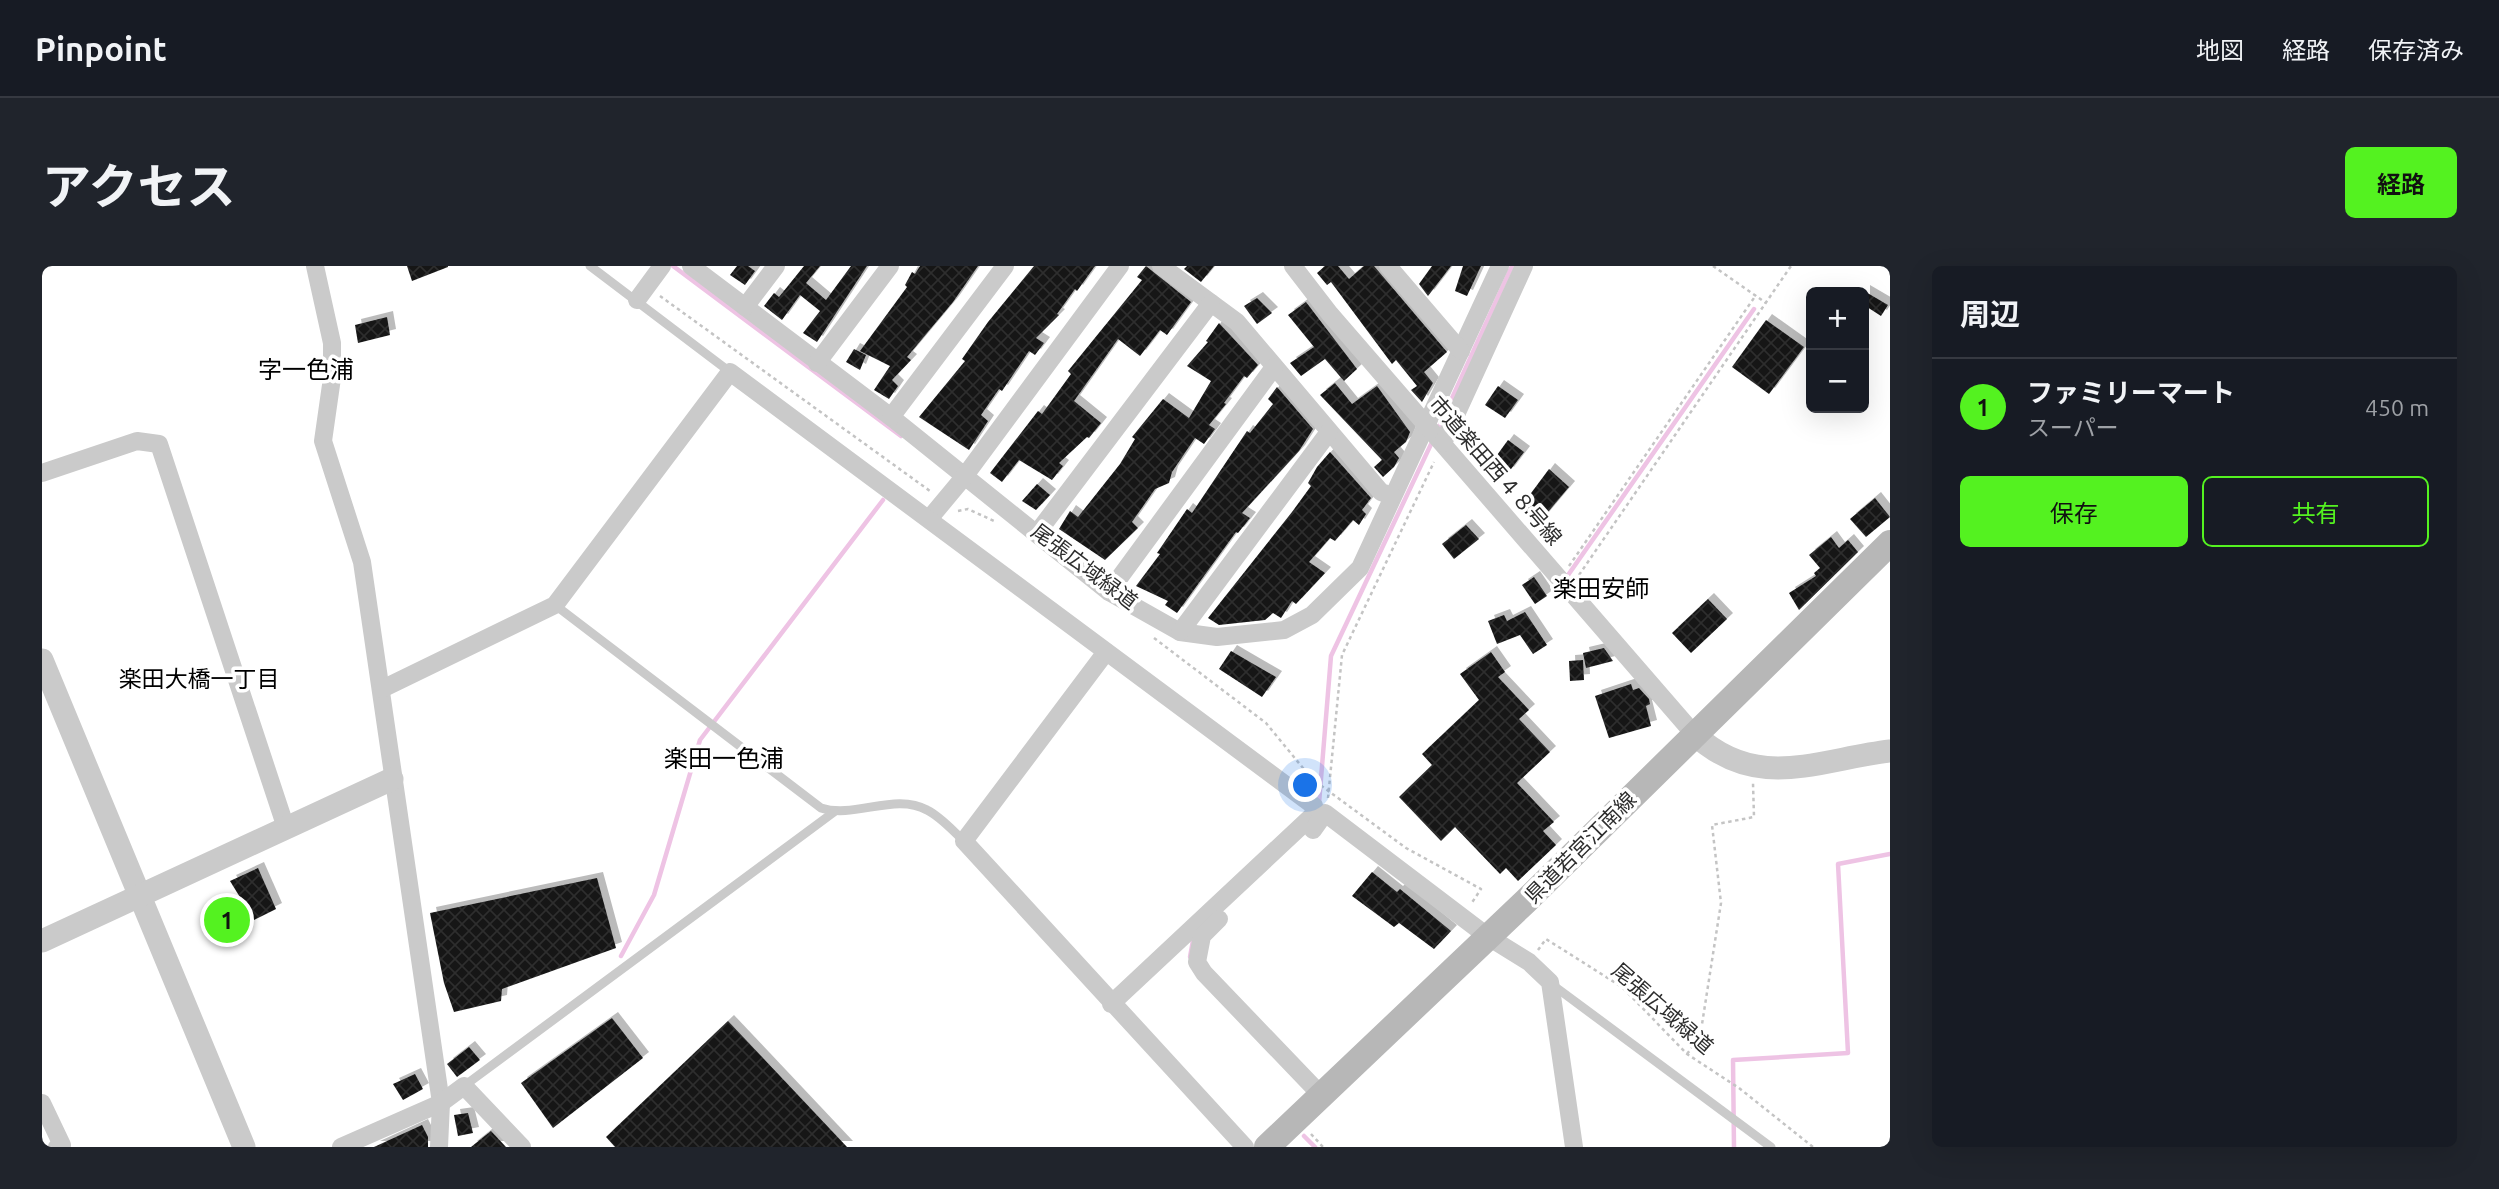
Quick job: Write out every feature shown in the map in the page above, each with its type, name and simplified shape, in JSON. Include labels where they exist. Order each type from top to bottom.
[{"type":"main road","name":"県道若宮江南線","points":[[1267,1147],[1890,543]]},
{"type":"street","points":[[315,266],[332,343],[332,378],[323,441],[362,562],[441,1104],[439,1147]]},
{"type":"street","points":[[642,293],[662,266]]},
{"type":"street","points":[[691,266],[891,417],[1109,592],[1180,632],[1217,637],[1252,636],[1284,630],[1312,615],[1360,568],[1500,266]]},
{"type":"street","points":[[745,307],[776,266]]},
{"type":"street","points":[[817,363],[890,266]]},
{"type":"street","points":[[891,417],[1005,266]]},
{"type":"street","points":[[929,519],[964,477],[1120,266]]},
{"type":"street","points":[[1161,266],[1237,323],[1381,492],[1392,496]]},
{"type":"street","name":"市道楽田西４８号線","points":[[1293,266],[1694,734]]},
{"type":"street","points":[[1388,266],[1461,351]]},
{"type":"street","points":[[1443,443],[1524,266]]},
{"type":"street","points":[[1037,533],[1211,303]]},
{"type":"street","points":[[1109,592],[1274,368]]},
{"type":"street","points":[[382,690],[555,605],[730,372],[1314,806],[1313,814],[1111,1004]]},
{"type":"street","points":[[1180,632],[1329,432]]},
{"type":"street","points":[[42,473],[137,441],[159,444],[286,828]]},
{"type":"street","points":[[1106,652],[964,841],[1245,1147]]},
{"type":"street","points":[[42,660],[244,1147]]},
{"type":"street","points":[[1694,734],[1719,754],[1755,768],[1783,769],[1890,751]]},
{"type":"street","points":[[42,941],[392,779]]},
{"type":"street","points":[[1321,1095],[1204,973],[1197,962],[1197,952],[1202,936],[1322,821],[1325,813],[1487,936],[1529,962],[1550,982],[1574,1147]]},
{"type":"street","points":[[341,1147],[441,1104],[464,1086],[522,1147]]},
{"type":"street","points":[[42,1103],[62,1145],[57,1147]]},
{"type":"lane","points":[[590,266],[642,293],[730,372]]},
{"type":"lane","points":[[555,605],[810,800],[834,812]]},
{"type":"lane","points":[[464,1086],[834,812],[911,803],[929,810],[964,841]]},
{"type":"lane","points":[[1550,982],[1771,1147]]},
{"type":"path","points":[[1713,266],[1766,303]]},
{"type":"path","points":[[1565,584],[1791,266]]},
{"type":"path","name":"尾張広域緑道","points":[[642,293],[958,511],[968,509],[983,518],[1000,523]]},
{"type":"path","points":[[1565,584],[1756,295]]},
{"type":"path","points":[[1325,813],[1342,655],[1443,443]]},
{"type":"path","name":"尾張広域緑道","points":[[1150,635],[1266,723],[1312,779],[1406,848],[1481,889],[1462,917]]},
{"type":"path","points":[[1687,1054],[1700,1037],[1721,903],[1712,825],[1754,817],[1755,768]]},
{"type":"path","name":"尾張広域緑道","points":[[1529,962],[1546,939],[1622,987],[1687,1054],[1739,1088],[1813,1147]]},
{"type":"building","points":[[407,266],[448,266],[448,267],[412,281]]},
{"type":"building","points":[[737,266],[748,266],[755,271],[745,285],[730,275]]},
{"type":"building","points":[[804,266],[820,266],[806,283],[826,300],[851,266],[867,266],[817,342],[803,333],[820,311],[800,295],[782,320],[764,306],[774,293],[779,297]]},
{"type":"building","points":[[920,266],[978,266],[953,302],[907,357],[911,360],[892,380],[898,386],[889,399],[874,390],[890,366],[860,351],[907,287],[905,285],[912,272],[915,274]]},
{"type":"building","points":[[1034,266],[1095,266],[1077,291],[1075,289],[1057,314],[1059,315],[1036,338],[1044,343],[1035,355],[1029,351],[1002,391],[999,389],[981,415],[988,421],[969,450],[919,417],[965,361],[962,359],[988,322]]},
{"type":"building","points":[[1146,266],[1191,302],[1167,335],[1160,330],[1140,356],[1118,339],[1074,401],[1101,423],[1089,438],[1059,463],[1063,466],[1052,480],[1019,460],[1002,482],[990,473],[1038,411],[1042,414],[1071,374],[1068,371],[1142,280],[1137,277]]},
{"type":"building","points":[[1187,266],[1214,266],[1201,282],[1184,269]]},
{"type":"building","points":[[1325,266],[1338,266],[1349,279],[1364,266],[1374,266],[1447,352],[1424,372],[1433,383],[1422,402],[1411,390],[1417,386],[1396,360],[1392,364],[1331,282],[1327,285],[1317,273]]},
{"type":"building","points":[[1432,266],[1451,266],[1428,296],[1419,284]]},
{"type":"building","points":[[1463,266],[1481,266],[1467,296],[1455,291]]},
{"type":"building","points":[[1869,294],[1888,305],[1881,316],[1869,308]]},
{"type":"building","points":[[1257,298],[1272,313],[1257,324],[1244,306]]},
{"type":"building","points":[[1306,302],[1357,369],[1344,381],[1325,359],[1301,376],[1290,363],[1314,347],[1288,315]]},
{"type":"building","points":[[387,317],[390,335],[358,343],[355,325]]},
{"type":"building","points":[[1766,320],[1804,347],[1769,394],[1732,367]]},
{"type":"building","points":[[1219,323],[1258,365],[1247,378],[1244,376],[1224,403],[1226,404],[1209,425],[1215,429],[1204,444],[1195,438],[1172,472],[1169,483],[1155,489],[1132,522],[1138,528],[1105,560],[1059,529],[1070,511],[1078,517],[1120,464],[1135,439],[1132,437],[1163,399],[1189,418],[1211,381],[1187,366],[1208,342],[1206,341]]},
{"type":"building","points":[[854,349],[866,355],[860,370],[846,362]]},
{"type":"building","points":[[1335,383],[1352,404],[1377,386],[1410,432],[1406,442],[1394,452],[1399,458],[1394,467],[1383,477],[1374,467],[1382,460],[1320,395]]},
{"type":"building","points":[[1498,386],[1518,400],[1505,418],[1485,405]]},
{"type":"building","points":[[1277,387],[1313,429],[1299,451],[1242,513],[1250,518],[1238,533],[1236,532],[1177,613],[1165,605],[1168,601],[1136,586],[1160,554],[1157,553],[1187,509],[1192,513],[1247,431],[1250,433],[1273,404],[1268,399]]},
{"type":"building","points":[[1508,440],[1524,452],[1508,473],[1492,462]]},
{"type":"building","points":[[1330,452],[1371,498],[1362,510],[1366,514],[1359,525],[1353,520],[1335,541],[1330,538],[1309,562],[1325,573],[1296,604],[1292,601],[1281,618],[1273,613],[1265,620],[1219,625],[1208,618],[1292,512],[1311,486],[1308,483],[1317,467]]},
{"type":"building","points":[[1549,469],[1569,487],[1537,525],[1520,508]]},
{"type":"building","points":[[1037,484],[1050,495],[1036,510],[1022,501]]},
{"type":"building","points":[[1875,498],[1890,517],[1866,537],[1850,519]]},
{"type":"building","points":[[1466,525],[1479,539],[1454,559],[1442,544]]},
{"type":"building","points":[[1831,537],[1839,548],[1848,540],[1858,552],[1799,610],[1789,593],[1816,576],[1814,573],[1820,568],[1809,555]]},
{"type":"building","points":[[1534,577],[1547,596],[1535,604],[1522,585]]},
{"type":"building","points":[[1708,599],[1727,619],[1691,653],[1672,633]]},
{"type":"building","points":[[1525,612],[1547,645],[1533,654],[1520,635],[1497,644],[1488,621],[1504,615],[1507,621]]},
{"type":"building","points":[[1604,648],[1613,661],[1586,668],[1583,653]]},
{"type":"building","points":[[1231,651],[1276,677],[1262,697],[1219,669]]},
{"type":"building","points":[[1491,652],[1505,672],[1498,677],[1529,710],[1519,719],[1550,752],[1517,783],[1554,822],[1543,831],[1556,845],[1518,881],[1506,868],[1500,874],[1455,827],[1441,841],[1399,797],[1432,765],[1422,754],[1479,700],[1460,674]]},
{"type":"building","points":[[1583,660],[1584,680],[1570,681],[1569,661]]},
{"type":"building","points":[[1631,684],[1633,690],[1639,688],[1649,699],[1650,704],[1646,706],[1651,726],[1609,738],[1595,696]]},
{"type":"building","points":[[258,868],[276,909],[254,920],[230,881]]},
{"type":"building","points":[[1372,872],[1397,892],[1400,889],[1451,931],[1434,949],[1399,923],[1394,927],[1352,896]]},
{"type":"building","points":[[597,878],[616,948],[502,989],[501,1001],[454,1012],[444,983],[430,913]]},
{"type":"building","points":[[612,1018],[643,1058],[553,1128],[521,1083]]},
{"type":"building","points":[[728,1021],[847,1147],[615,1147],[606,1137]]},
{"type":"building","points":[[469,1047],[480,1060],[457,1077],[447,1064]]},
{"type":"building","points":[[415,1074],[423,1089],[403,1100],[393,1084]]},
{"type":"building","points":[[468,1113],[473,1133],[458,1136],[454,1115]]},
{"type":"building","points":[[422,1125],[428,1137],[428,1147],[374,1147]]},
{"type":"building","points":[[491,1131],[506,1147],[471,1147]]},
{"type":"waterway","points":[[673,266],[901,436]]},
{"type":"waterway","points":[[1438,429],[1512,266]]},
{"type":"waterway","points":[[1566,578],[1754,309]]},
{"type":"waterway","points":[[1319,803],[1331,656],[1433,440]]},
{"type":"waterway","points":[[621,956],[654,895],[700,740],[883,500]]},
{"type":"waterway","points":[[1734,1147],[1733,1060],[1848,1053],[1838,864],[1890,854]]},
{"type":"waterway","points":[[1190,957],[1194,935]]},
{"type":"waterway","points":[[1304,1136],[1315,1147]]},
{"type":"place","name":"ファミリーマート","points":[[227,920]]},
{"type":"district","name":"字一色浦","points":[[306,369]]},
{"type":"district","name":"楽田安師","points":[[1601,588]]},
{"type":"district","name":"楽田大橋一丁目","points":[[199,678]]},
{"type":"district","name":"楽田一色浦","points":[[724,758]]}]
